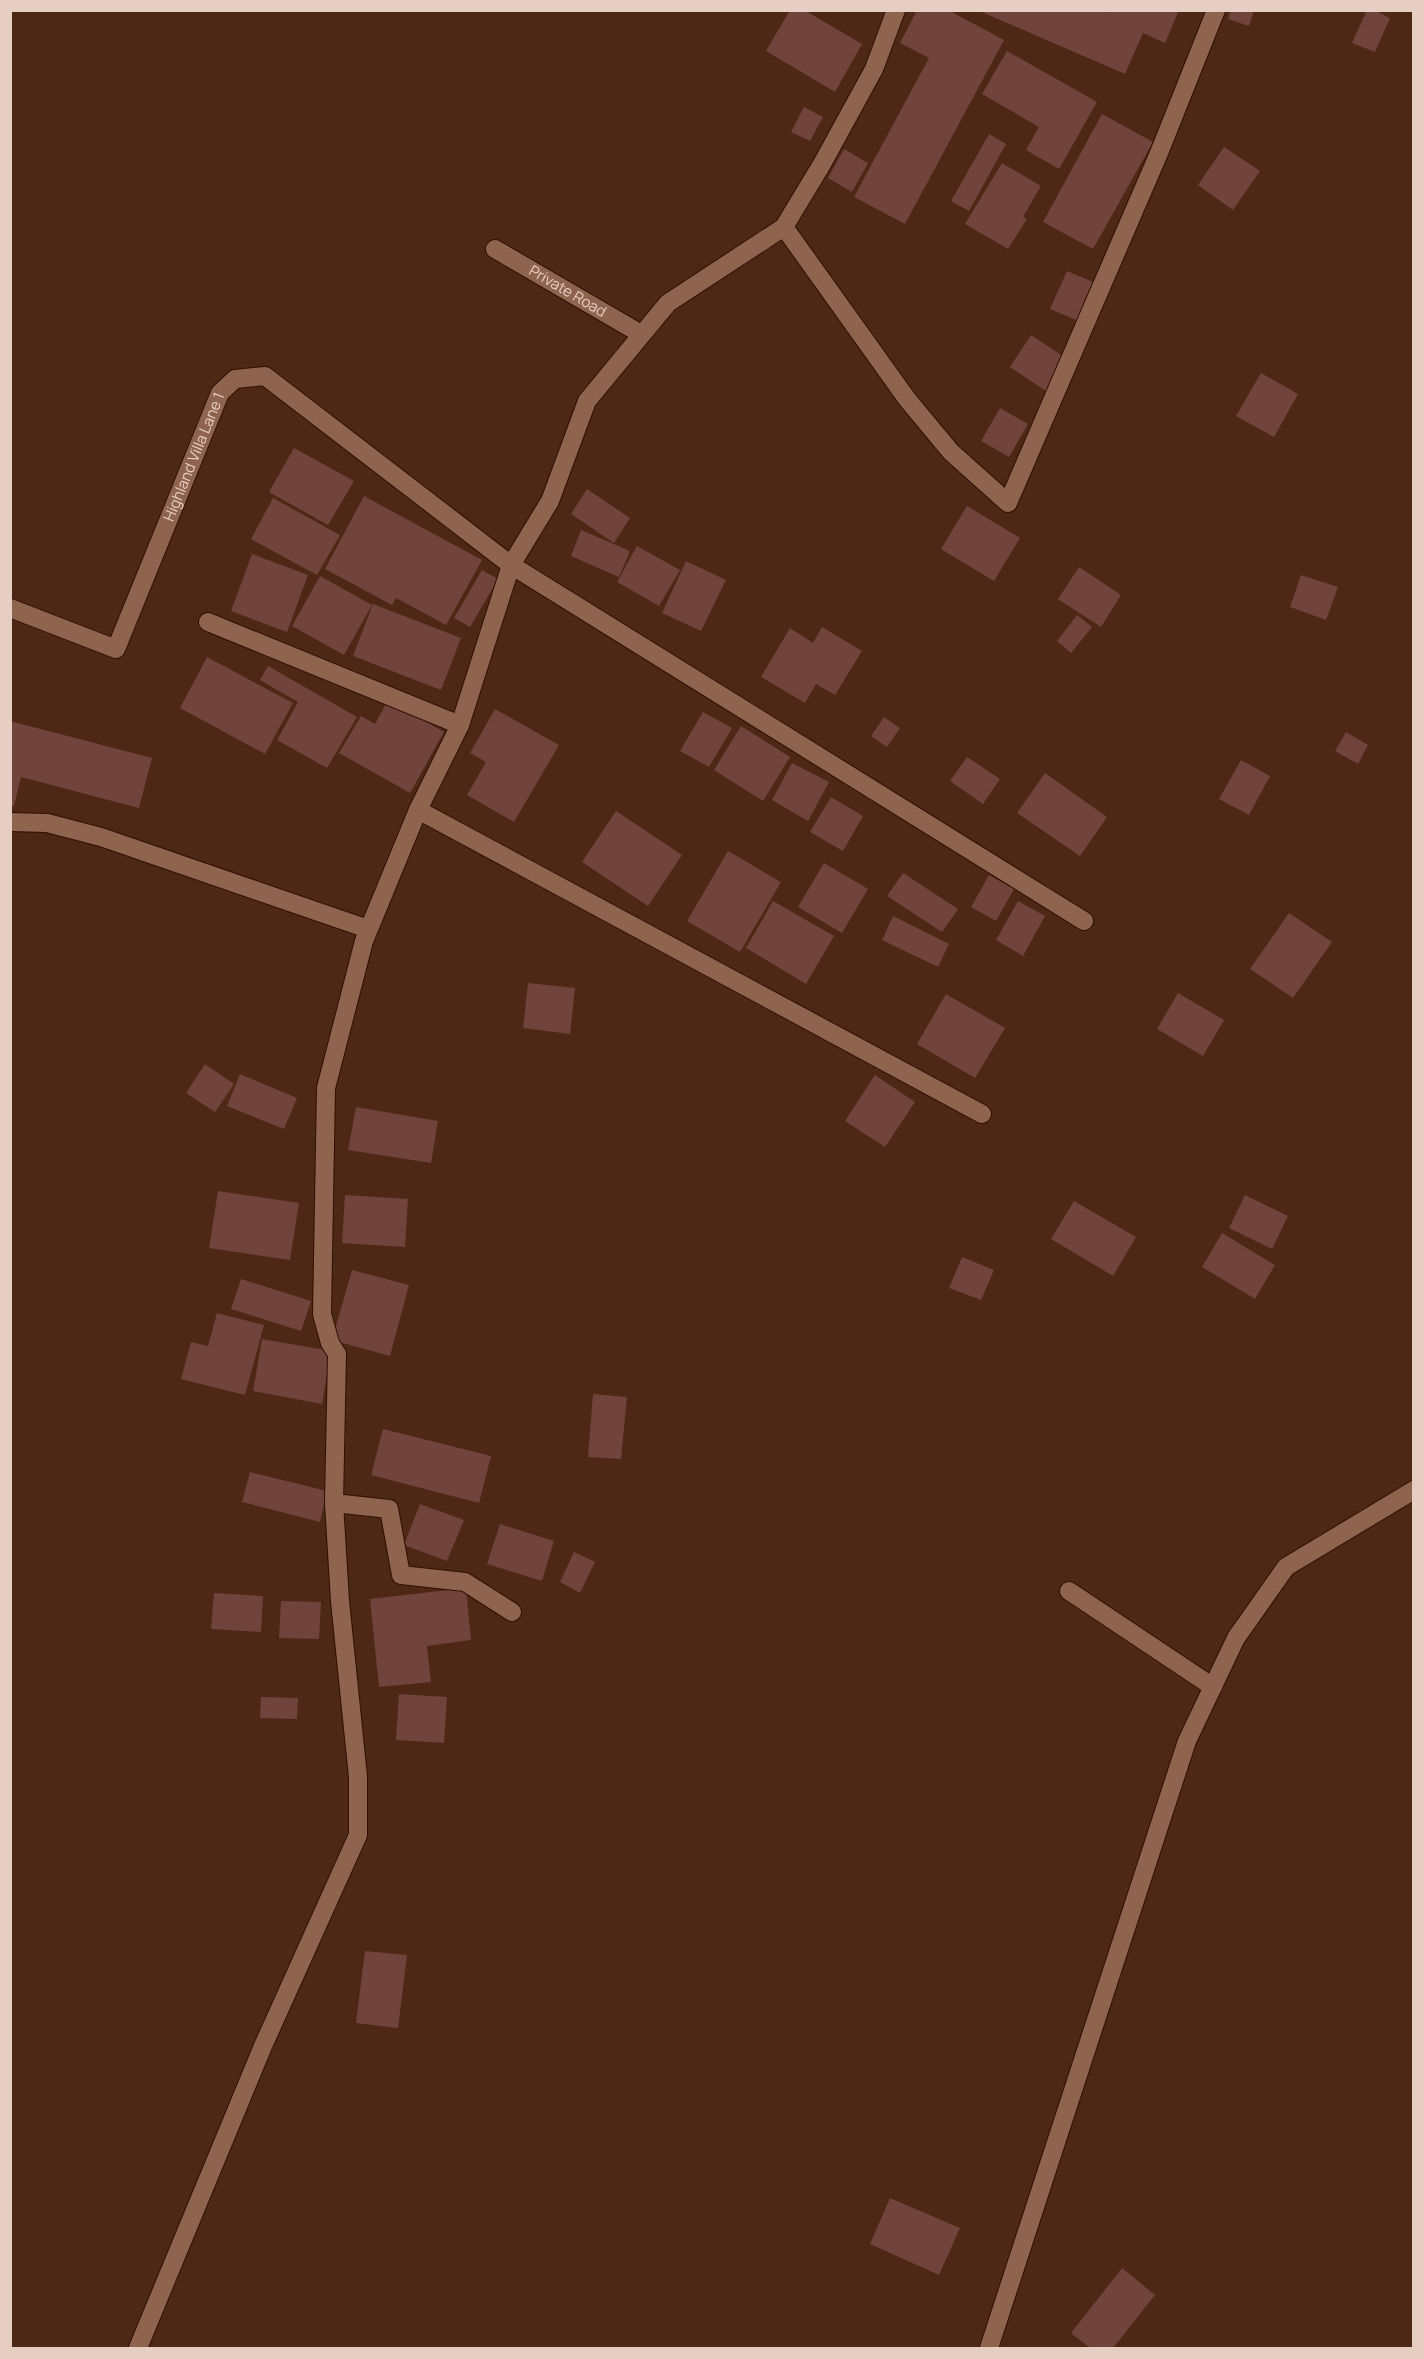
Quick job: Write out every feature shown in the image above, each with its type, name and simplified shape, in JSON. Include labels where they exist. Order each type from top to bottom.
[{"type":"street","points":[[138,2349],[263,2046],[358,1835],[358,1777],[340,1601],[334,1503],[337,1354],[330,1343],[322,1314],[326,1088],[368,929],[418,810],[460,725],[511,565],[550,501],[587,401],[668,303],[784,226],[874,69],[896,10]]},
{"type":"street","points":[[784,226],[907,399],[951,452],[1008,503],[1159,153],[1216,10]]},
{"type":"street","name":"Private Road","points":[[495,249],[641,334]]},
{"type":"street","name":"Highland Villa Lane 1","points":[[10,608],[116,649],[220,393],[235,379],[265,376],[511,565]]},
{"type":"street","points":[[511,565],[1083,921]]},
{"type":"street","points":[[208,622],[460,725]]},
{"type":"street","points":[[418,810],[982,1114]]},
{"type":"street","points":[[10,822],[47,823],[101,837],[368,929]]},
{"type":"street","points":[[989,2349],[1187,1741],[1236,1638],[1286,1567],[1413,1490]]},
{"type":"street","points":[[334,1503],[389,1509],[401,1575],[465,1582],[512,1612]]},
{"type":"street","points":[[1069,1591],[1213,1687]]},
{"type":"building","points":[[790,10],[804,10],[862,44],[835,92],[766,51]]},
{"type":"building","points":[[917,10],[948,10],[1004,40],[905,224],[854,197],[929,58],[900,43]]},
{"type":"building","points":[[977,10],[1103,10],[1109,13],[1110,10],[1179,10],[1165,43],[1143,33],[1125,74]]},
{"type":"building","points":[[1231,10],[1254,10],[1249,26],[1228,19]]},
{"type":"building","points":[[1367,10],[1374,10],[1390,18],[1375,52],[1352,43]]},
{"type":"building","points":[[1007,51],[1097,102],[1059,169],[1026,150],[1039,127],[982,94]]},
{"type":"building","points":[[804,107],[823,117],[810,141],[791,132]]},
{"type":"building","points":[[1102,114],[1153,142],[1093,249],[1043,222]]},
{"type":"building","points":[[989,134],[1006,144],[969,211],[951,201]]},
{"type":"building","points":[[1224,147],[1260,171],[1233,210],[1198,185]]},
{"type":"building","points":[[844,149],[868,163],[852,192],[828,178]]},
{"type":"building","points":[[1002,163],[1041,186],[1023,217],[1027,219],[1008,249],[965,224]]},
{"type":"building","points":[[1067,271],[1100,285],[1083,323],[1050,309]]},
{"type":"building","points":[[1031,335],[1067,359],[1046,391],[1010,367]]},
{"type":"building","points":[[1261,373],[1298,394],[1274,437],[1236,416]]},
{"type":"building","points":[[1000,408],[1028,424],[1009,457],[981,441]]},
{"type":"building","points":[[294,448],[354,481],[328,525],[269,492]]},
{"type":"building","points":[[587,489],[630,518],[614,543],[571,514]]},
{"type":"building","points":[[364,496],[482,560],[446,625],[396,598],[392,605],[325,569]]},
{"type":"building","points":[[273,498],[340,535],[317,575],[251,539]]},
{"type":"building","points":[[967,506],[1020,538],[994,581],[941,549]]},
{"type":"building","points":[[581,530],[630,551],[619,577],[571,556]]},
{"type":"building","points":[[637,546],[680,570],[659,606],[617,582]]},
{"type":"building","points":[[252,554],[308,575],[287,632],[231,611]]},
{"type":"building","points":[[686,561],[726,580],[701,631],[662,613]]},
{"type":"building","points":[[1079,567],[1121,595],[1101,627],[1058,599]]},
{"type":"building","points":[[482,570],[498,579],[470,627],[454,618]]},
{"type":"building","points":[[1301,575],[1338,587],[1326,620],[1290,607]]},
{"type":"building","points":[[320,576],[372,605],[344,655],[292,626]]},
{"type":"building","points":[[373,604],[461,638],[441,690],[353,656]]},
{"type":"building","points":[[1077,615],[1092,627],[1071,653],[1057,641]]},
{"type":"building","points":[[822,627],[862,651],[835,695],[816,684],[805,703],[761,677],[790,628],[813,643]]},
{"type":"building","points":[[207,657],[293,703],[265,754],[180,708]]},
{"type":"building","points":[[268,666],[357,717],[327,768],[277,740],[298,702],[260,680]]},
{"type":"building","points":[[388,700],[444,732],[410,793],[339,753],[361,716],[375,724]]},
{"type":"building","points":[[495,709],[559,745],[514,822],[467,795],[486,762],[470,753]]},
{"type":"building","points":[[703,712],[732,728],[709,767],[680,751]]},
{"type":"building","points":[[884,717],[900,728],[887,747],[871,736]]},
{"type":"building","points":[[10,721],[152,758],[139,808],[21,777],[14,806],[10,806]]},
{"type":"building","points":[[741,726],[790,757],[763,801],[714,770]]},
{"type":"building","points":[[1346,732],[1368,745],[1358,764],[1335,751]]},
{"type":"building","points":[[967,757],[1000,779],[983,804],[950,781]]},
{"type":"building","points":[[1241,760],[1270,776],[1249,815],[1219,799]]},
{"type":"building","points":[[792,763],[829,782],[808,821],[772,800]]},
{"type":"building","points":[[1045,773],[1107,817],[1080,856],[1017,813]]},
{"type":"building","points":[[831,797],[863,816],[843,851],[810,832]]},
{"type":"building","points":[[616,811],[682,855],[648,906],[582,862]]},
{"type":"building","points":[[728,851],[781,882],[740,952],[687,921]]},
{"type":"building","points":[[824,863],[868,889],[842,933],[798,907]]},
{"type":"building","points":[[903,873],[958,909],[942,932],[887,896]]},
{"type":"building","points":[[989,875],[1014,889],[996,921],[971,907]]},
{"type":"building","points":[[773,901],[834,936],[806,984],[746,948]]},
{"type":"building","points":[[1018,901],[1045,916],[1023,956],[996,940]]},
{"type":"building","points":[[1289,913],[1332,942],[1293,998],[1250,969]]},
{"type":"building","points":[[893,916],[949,944],[938,967],[882,940]]},
{"type":"building","points":[[528,983],[575,988],[570,1034],[523,1028]]},
{"type":"building","points":[[1178,993],[1224,1020],[1203,1056],[1157,1029]]},
{"type":"building","points":[[946,994],[1005,1028],[975,1078],[917,1044]]},
{"type":"building","points":[[205,1064],[234,1084],[215,1112],[186,1093]]},
{"type":"building","points":[[240,1074],[297,1098],[284,1129],[227,1106]]},
{"type":"building","points":[[875,1075],[915,1102],[885,1147],[845,1121]]},
{"type":"building","points":[[356,1107],[438,1121],[431,1163],[348,1150]]},
{"type":"building","points":[[218,1191],[299,1203],[290,1260],[209,1248]]},
{"type":"building","points":[[345,1195],[408,1199],[405,1247],[342,1243]]},
{"type":"building","points":[[1245,1195],[1288,1216],[1272,1249],[1229,1228]]},
{"type":"building","points":[[1074,1201],[1136,1237],[1113,1276],[1051,1239]]},
{"type":"building","points":[[1222,1233],[1275,1265],[1255,1299],[1202,1267]]},
{"type":"building","points":[[962,1257],[994,1270],[981,1300],[949,1288]]},
{"type":"building","points":[[352,1270],[409,1285],[390,1356],[332,1340]]},
{"type":"building","points":[[241,1279],[311,1301],[301,1331],[231,1309]]},
{"type":"building","points":[[217,1313],[264,1325],[245,1395],[181,1379],[191,1342],[208,1346]]},
{"type":"building","points":[[262,1339],[331,1351],[322,1404],[253,1391]]},
{"type":"building","points":[[593,1394],[627,1397],[621,1459],[588,1457]]},
{"type":"building","points":[[383,1429],[491,1456],[479,1503],[371,1475]]},
{"type":"building","points":[[250,1472],[327,1491],[320,1522],[242,1502]]},
{"type":"building","points":[[420,1504],[464,1520],[447,1561],[404,1545]]},
{"type":"building","points":[[500,1524],[554,1541],[542,1581],[487,1564]]},
{"type":"building","points":[[574,1552],[595,1562],[580,1593],[560,1582]]},
{"type":"building","points":[[466,1588],[471,1640],[427,1646],[431,1682],[379,1687],[370,1599]]},
{"type":"building","points":[[214,1593],[263,1596],[261,1632],[211,1629]]},
{"type":"building","points":[[281,1601],[321,1602],[319,1639],[279,1638]]},
{"type":"building","points":[[399,1694],[447,1697],[444,1743],[396,1740]]},
{"type":"building","points":[[261,1697],[298,1698],[297,1719],[260,1718]]},
{"type":"building","points":[[365,1951],[407,1955],[398,2028],[356,2023]]},
{"type":"building","points":[[890,2198],[960,2228],[939,2275],[870,2244]]},
{"type":"building","points":[[1122,2268],[1155,2295],[1113,2348],[1090,2348],[1071,2333]]}]
